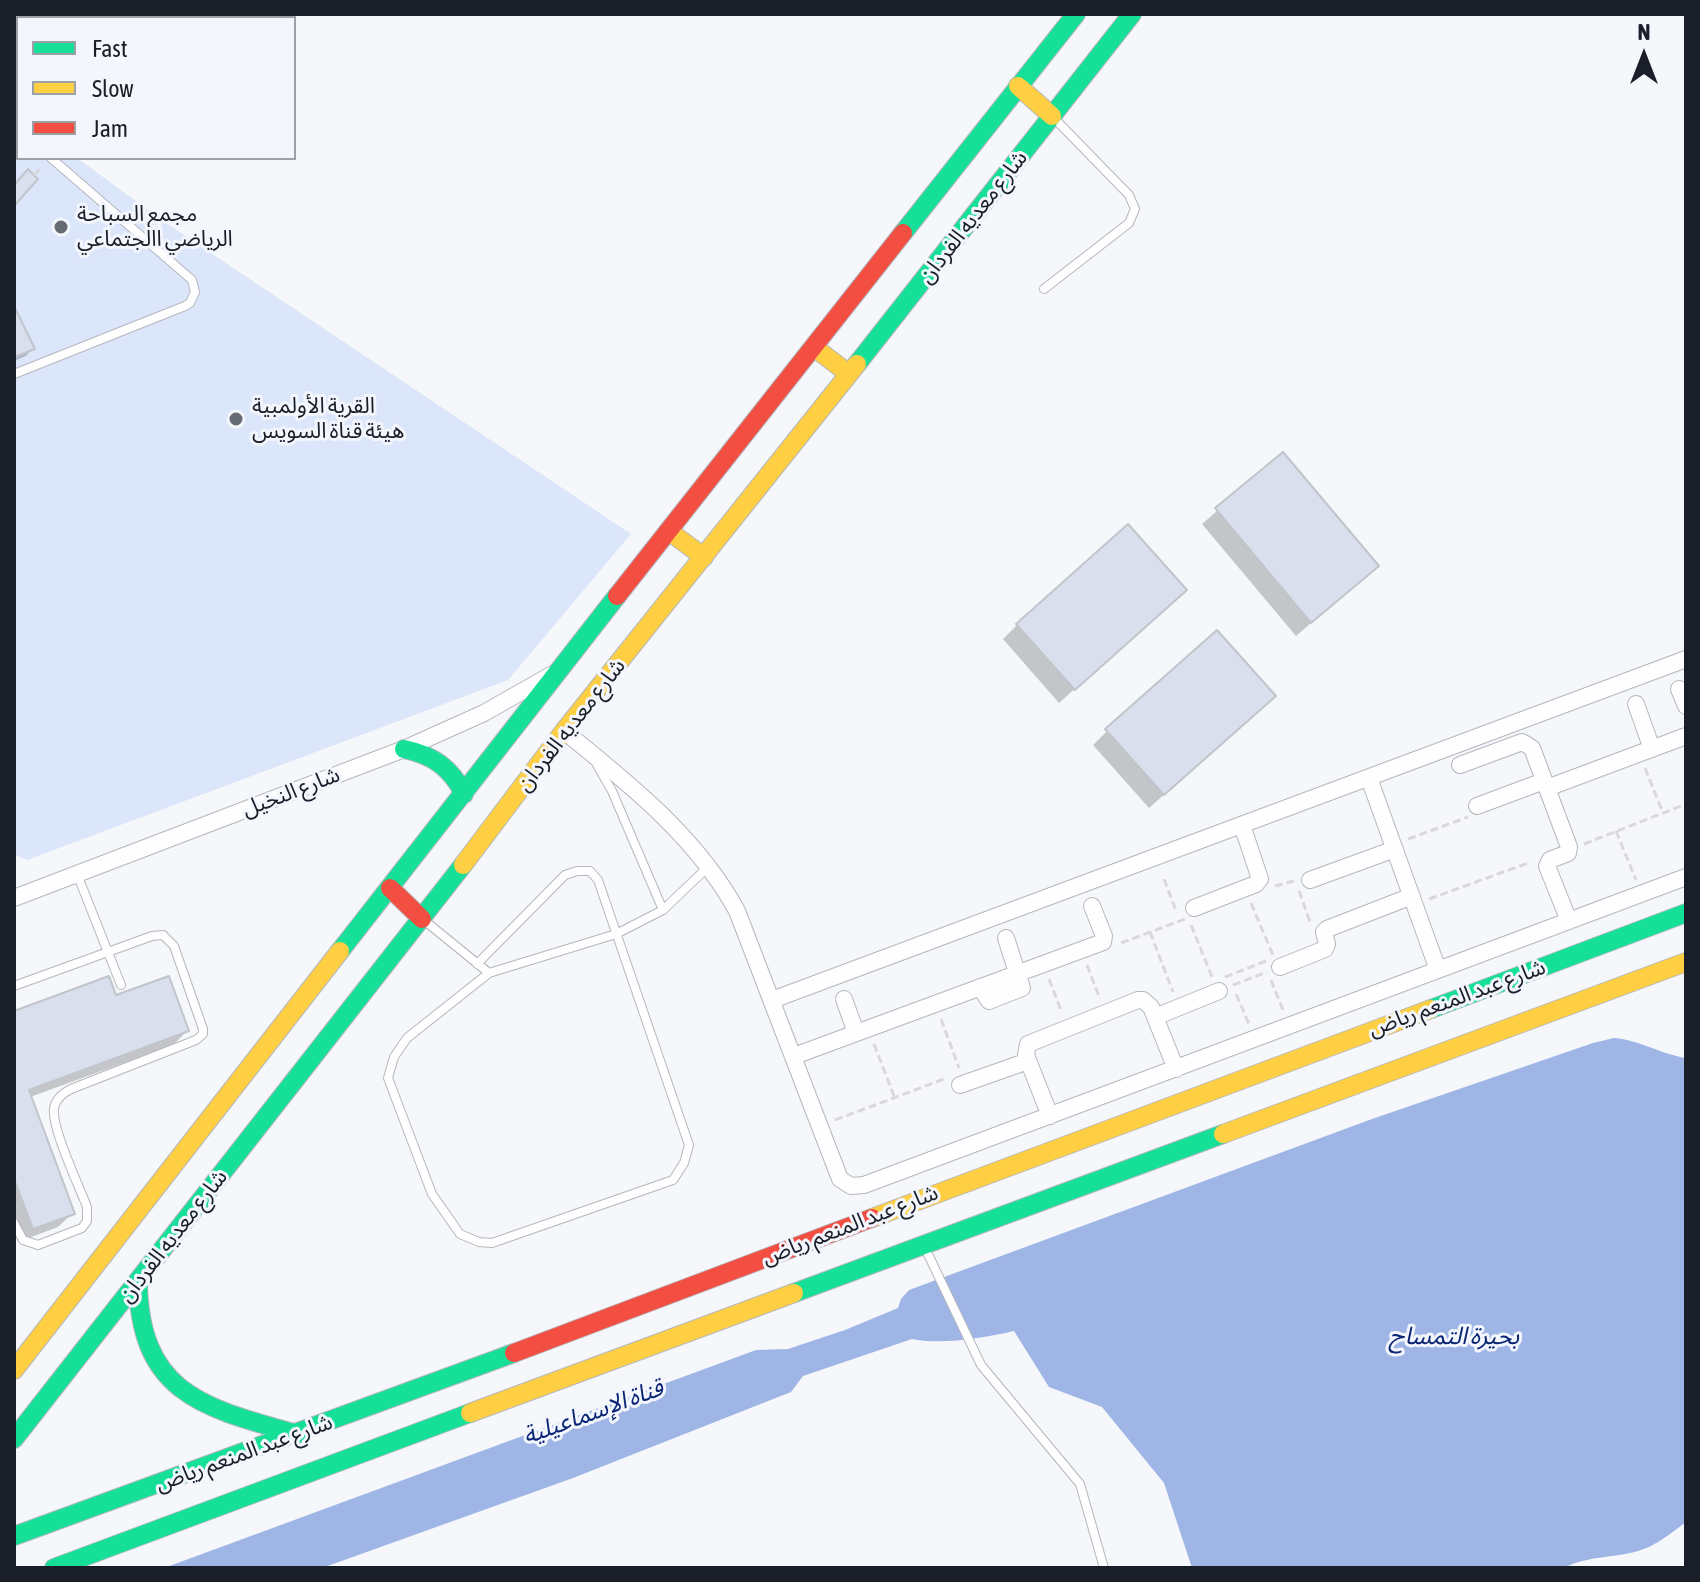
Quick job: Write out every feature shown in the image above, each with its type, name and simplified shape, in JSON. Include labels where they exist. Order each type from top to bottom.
[{"type":"main road","name":"شارع معديه الفردان","points":[[14,1370],[1076,14]]},
{"type":"main road","name":"شارع معديه الفردان","points":[[15,1436],[422,919],[564,731],[1132,14]]},
{"type":"main road","points":[[1018,86],[1052,116]]},
{"type":"main road","points":[[815,348],[849,374]]},
{"type":"main road","points":[[670,532],[704,557]]},
{"type":"main road","points":[[404,749],[420,752],[448,767],[464,794]]},
{"type":"main road","points":[[390,888],[422,919]]},
{"type":"main road","name":"شارع عبد المنعم رياض","points":[[54,1568],[1686,913]]},
{"type":"main road","name":"شارع عبد المنعم رياض","points":[[14,1536],[297,1434],[842,1252],[924,1246],[1686,962]]},
{"type":"main road","points":[[138,1280],[137,1305],[142,1326],[153,1357],[171,1382],[198,1402],[297,1434]]},
{"type":"street","points":[[772,1000],[1686,659]]},
{"type":"street","name":"شارع النخيل","points":[[14,898],[404,749],[484,713],[560,669]]},
{"type":"street","points":[[1679,689],[1686,706]]},
{"type":"street","points":[[1636,704],[1646,751]]},
{"type":"street","points":[[564,731],[681,834],[709,866],[737,911],[840,1179],[858,1187],[1686,877]]},
{"type":"street","points":[[1477,806],[1686,736]]},
{"type":"street","points":[[1460,765],[1526,742],[1532,748],[1569,850],[1548,863],[1547,869],[1569,921]]},
{"type":"street","points":[[1369,778],[1438,970]]},
{"type":"street","points":[[1191,913],[1256,884],[1260,879],[1242,825]]},
{"type":"street","points":[[1310,880],[1395,849]]},
{"type":"street","points":[[1270,967],[1325,949],[1324,932],[1327,929],[1413,901]]},
{"type":"street","points":[[794,1056],[1104,940],[1092,906]]},
{"type":"street","points":[[1006,938],[1019,973]]},
{"type":"street","points":[[1153,1012],[1226,988]]},
{"type":"street","points":[[844,999],[862,1031]]},
{"type":"street","points":[[1050,1116],[1028,1061],[1028,1044],[1138,1000],[1143,1000],[1153,1012],[1176,1069]]},
{"type":"street","points":[[956,1079],[1028,1061]]},
{"type":"lane","points":[[1044,289],[1129,223],[1135,209],[1129,195],[1052,116]]},
{"type":"lane","points":[[14,374],[185,306],[195,292],[192,280],[53,160]]},
{"type":"lane","points":[[590,752],[612,791],[663,910]]},
{"type":"lane","points":[[477,964],[565,875],[590,871],[598,880],[616,934],[689,1145],[684,1163],[673,1180],[492,1243],[479,1242],[460,1234],[432,1194],[388,1078],[394,1057],[407,1038],[489,973],[616,934],[663,910],[709,866]]},
{"type":"lane","points":[[77,874],[121,985]]},
{"type":"lane","points":[[422,919],[489,973]]},
{"type":"lane","points":[[14,986],[152,936],[168,937],[174,946],[203,1034],[196,1040],[71,1089],[58,1098],[55,1121],[87,1207],[87,1221],[82,1228],[38,1245],[23,1240],[14,1223]]},
{"type":"lane","points":[[924,1246],[981,1365],[1080,1484],[1104,1568]]},
{"type":"path","points":[[1646,751],[1663,813]]},
{"type":"path","points":[[1569,850],[1686,804]]},
{"type":"path","points":[[1616,831],[1641,894]]},
{"type":"path","points":[[1413,901],[1534,861],[1548,863]]},
{"type":"path","points":[[1164,879],[1180,921]]},
{"type":"path","points":[[1226,988],[1270,967],[1274,958],[1248,896]]},
{"type":"path","points":[[1191,913],[1214,982],[1270,967]]},
{"type":"path","points":[[1150,932],[1175,997],[1153,1012]]},
{"type":"path","points":[[1081,950],[1105,1013]]},
{"type":"path","points":[[1043,964],[1067,1028]]},
{"type":"path","points":[[1270,967],[1290,1026]]},
{"type":"path","points":[[1229,976],[1226,988],[1255,1039]]},
{"type":"path","points":[[820,1125],[956,1079],[936,1004]]},
{"type":"path","points":[[862,1031],[894,1098]]},
{"type":"shaded area","name":"القرية الأولمبية هيئة قناة السويس","points":[[14,106],[16,160],[80,160],[166,223],[631,534],[508,680],[27,860],[14,854]]},
{"type":"water","name":"بحيرة التمساح","points":[[1614,1038],[1686,1058],[1686,1522],[1645,1549],[1581,1561],[1564,1568],[1192,1568],[1164,1483],[1102,1407],[1049,1387],[1014,1331],[949,1341],[912,1339],[803,1376],[791,1392],[573,1478],[322,1568],[164,1568],[756,1350],[788,1349],[845,1330],[898,1308],[909,1290],[1372,1119]]},
{"type":"building","points":[[28,169],[38,179],[14,206],[14,185]]},
{"type":"building","points":[[14,306],[35,349],[14,357]]},
{"type":"building","points":[[1283,452],[1379,566],[1311,623],[1215,508]]},
{"type":"building","points":[[1128,524],[1187,590],[1075,690],[1016,624]]},
{"type":"building","points":[[1217,630],[1276,696],[1164,795],[1105,729]]},
{"type":"building","points":[[109,976],[116,995],[169,976],[189,1031],[29,1090],[75,1214],[33,1229],[14,1179],[14,1011]]},
{"type":"traffic: fast","points":[[903,233],[1076,14]]},
{"type":"traffic: fast","points":[[857,364],[1132,14]]},
{"type":"traffic: fast","points":[[340,951],[617,596]]},
{"type":"traffic: fast","points":[[404,749],[440,764],[464,794]]},
{"type":"traffic: fast","points":[[14,1439],[463,865]]},
{"type":"traffic: fast","points":[[1431,1009],[1686,913]]},
{"type":"traffic: fast","points":[[794,1293],[1223,1134]]},
{"type":"traffic: fast","points":[[138,1280],[141,1318],[150,1348],[164,1372],[183,1390],[206,1404],[297,1434]]},
{"type":"traffic: fast","points":[[14,1536],[514,1353]]},
{"type":"traffic: fast","points":[[54,1568],[470,1413]]},
{"type":"traffic: slow","points":[[1018,86],[1052,116]]},
{"type":"traffic: slow","points":[[815,348],[849,374]]},
{"type":"traffic: slow","points":[[463,865],[564,731],[857,364]]},
{"type":"traffic: slow","points":[[670,532],[704,557]]},
{"type":"traffic: slow","points":[[14,1370],[340,951]]},
{"type":"traffic: slow","points":[[1223,1134],[1686,962]]},
{"type":"traffic: slow","points":[[872,1218],[1431,1009]]},
{"type":"traffic: slow","points":[[470,1413],[794,1293]]},
{"type":"traffic: jam","points":[[617,596],[903,233]]},
{"type":"traffic: jam","points":[[390,888],[422,919]]},
{"type":"traffic: jam","points":[[514,1353],[872,1218]]},
{"type":"place","name":"مجمع السباحة الرياضي االجتماعي","points":[[61,227]]},
{"type":"place","name":"القرية الأولمبية هيئة قناة السويس","points":[[236,419]]},
{"type":"water label","name":"قناة الإسماعيلية","points":[[593,1412]]}]
